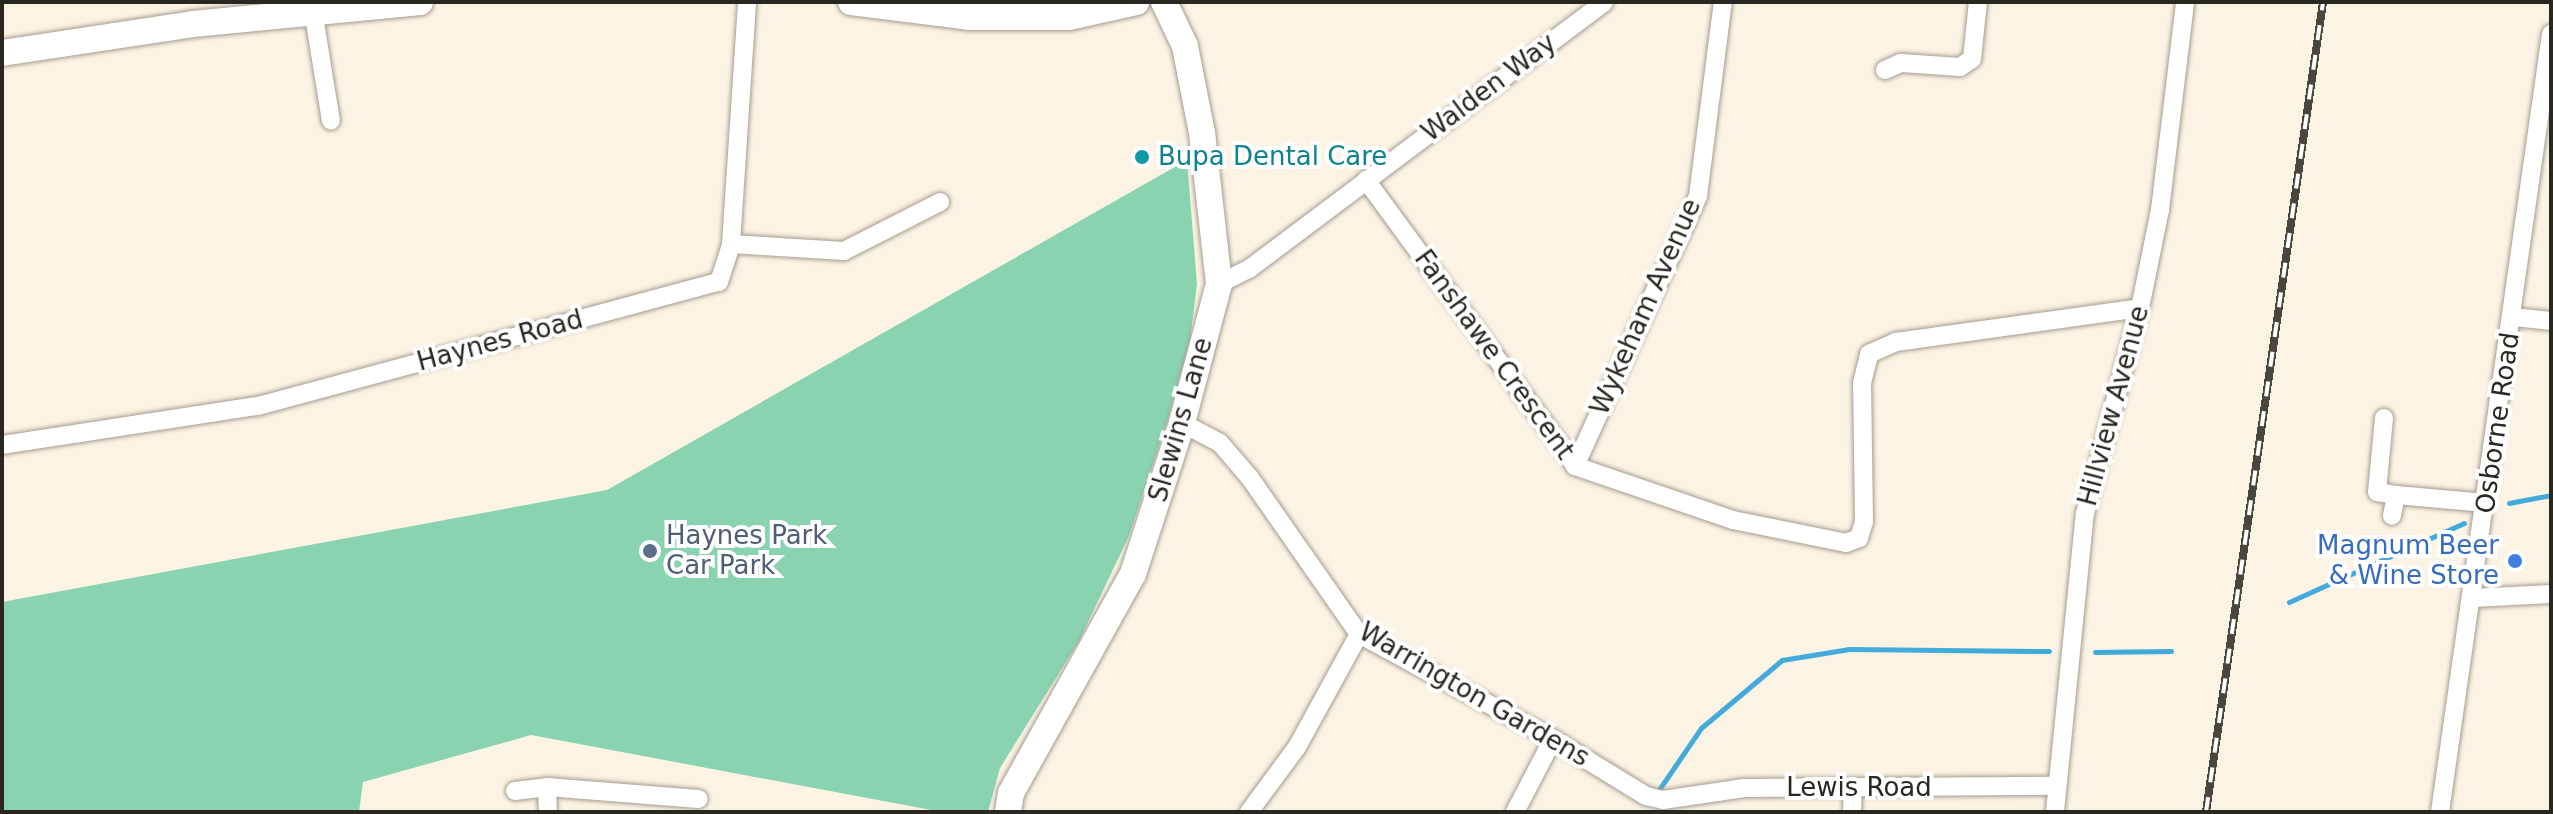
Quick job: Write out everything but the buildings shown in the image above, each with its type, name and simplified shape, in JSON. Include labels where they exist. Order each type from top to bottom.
[{"type":"street","points":[[2,53],[313,10],[420,2]]},
{"type":"street","name":"Haynes Road","points":[[2,445],[258,406],[719,282],[731,244],[747,2]]},
{"type":"street","points":[[851,2],[969,17],[1069,17],[1136,2]]},
{"type":"street","name":"Slewins Lane","points":[[1008,812],[1011,793],[1133,574],[1182,423],[1219,284],[1214,213],[1185,46],[1164,2]]},
{"type":"street","name":"Walden Way","points":[[1219,284],[1249,269],[1604,2]]},
{"type":"street","name":"Wykeham Avenue","points":[[1575,466],[1698,196],[1723,2]]},
{"type":"street","points":[[1885,70],[1901,63],[1960,67],[1972,59],[1978,2]]},
{"type":"street","name":"Hillview Avenue","points":[[2055,812],[2085,514],[2140,308],[2160,210],[2185,2]]},
{"type":"street","points":[[313,10],[331,121]]},
{"type":"street","name":"Osborne Road","points":[[2440,812],[2473,598],[2551,34]]},
{"type":"street","name":"Fanshawe Crescent","points":[[1366,180],[1575,466],[1733,520],[1846,543],[1859,538],[1864,522],[1862,383],[1869,354],[1896,342],[2140,308]]},
{"type":"street","points":[[731,244],[844,251],[940,202]]},
{"type":"street","points":[[2513,317],[2551,321]]},
{"type":"street","points":[[2384,418],[2377,492],[2486,503]]},
{"type":"street","name":"Warrington Gardens","points":[[1182,423],[1220,443],[1250,478],[1359,634],[1553,739],[1654,798]]},
{"type":"street","points":[[2392,516],[2396,495]]},
{"type":"street","points":[[2473,598],[2551,594]]},
{"type":"street","points":[[1249,812],[1297,747],[1359,634]]},
{"type":"street","points":[[1515,812],[1553,739]]},
{"type":"street","name":"Lewis Road","points":[[1654,798],[1744,788],[2056,786]]},
{"type":"street","points":[[547,787],[548,812]]},
{"type":"street","points":[[515,791],[547,787],[646,804],[699,799]]},
{"type":"street","points":[[1852,812],[1853,789]]},
{"type":"green space","points":[[1187,160],[1197,284],[1190,340],[1168,419],[1129,536],[1079,641],[1000,768],[988,812],[942,812],[531,735],[363,782],[359,812],[2,812],[2,602],[607,490]]},
{"type":"waterway","points":[[2509,503],[2551,495]]},
{"type":"waterway","points":[[2289,602],[2464,523]]},
{"type":"waterway","points":[[1656,794],[1701,728],[1782,660],[1849,649],[2049,651]]},
{"type":"waterway","points":[[2095,652],[2171,651]]},
{"type":"railway","points":[[2206,812],[2323,2]]},
{"type":"place","name":"Bupa Dental Care","points":[[1142,157]]},
{"type":"place","name":"Haynes Park Car Park","points":[[650,551]]},
{"type":"place","name":"Magnum Beer & Wine Store","points":[[2515,561]]}]
